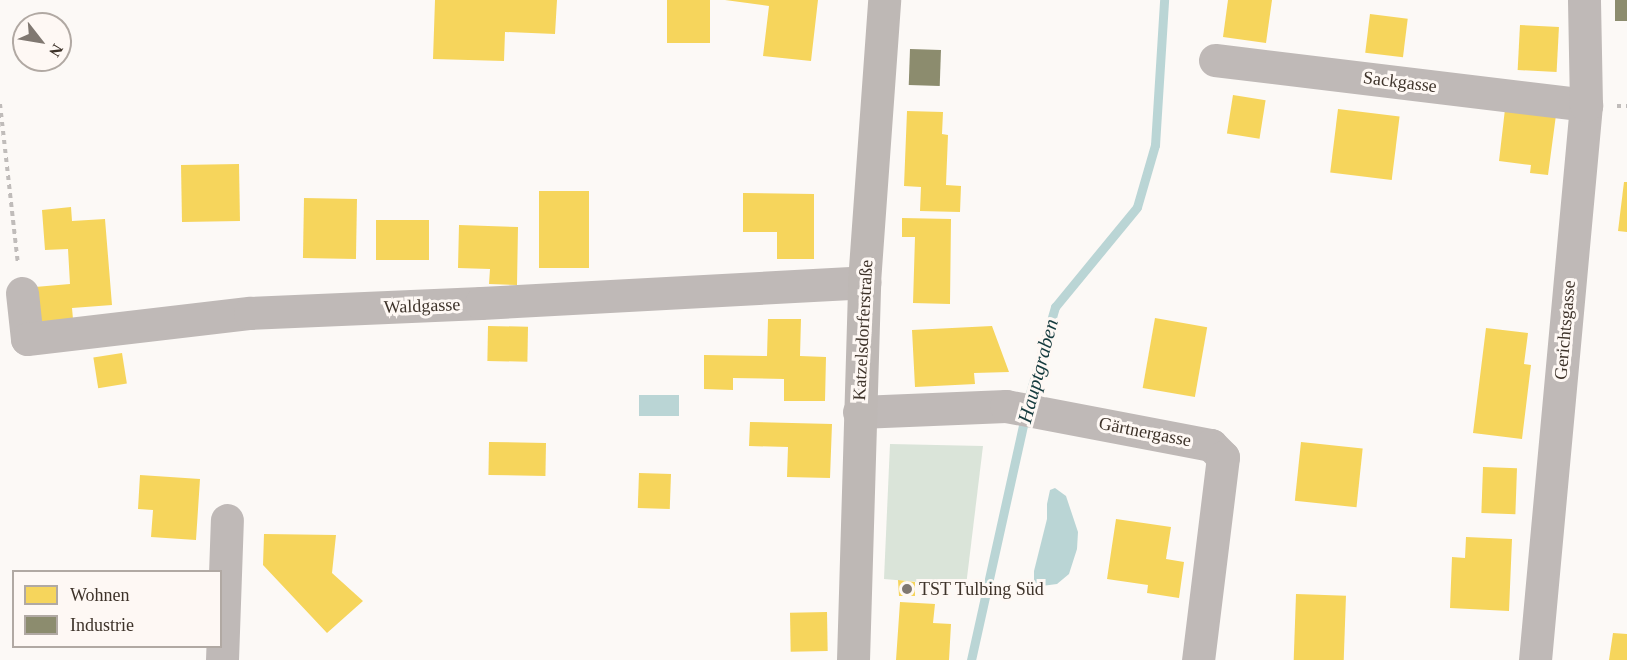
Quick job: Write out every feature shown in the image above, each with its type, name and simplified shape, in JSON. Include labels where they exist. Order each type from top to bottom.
[{"type":"street","name":"Katzelsdorferstraße","points":[[853,660],[864,282],[884,0]]},
{"type":"street","name":"Gerichtsgasse","points":[[1535,660],[1586,105],[1584,0]]},
{"type":"street","name":"Sackgasse","points":[[1215,60],[1586,105]]},
{"type":"street","name":"Waldgasse","points":[[22,293],[27,339],[250,312],[481,303],[864,282]]},
{"type":"street","name":"Gärtnergasse","points":[[859,412],[1006,406],[1211,445],[1223,457],[1198,660]]},
{"type":"street","points":[[222,660],[227,520]]},
{"type":"path","points":[[0,104],[22,293]]},
{"type":"shaded area","points":[[890,444],[983,446],[966,586],[884,579]]},
{"type":"water","points":[[639,395],[679,395],[679,416],[639,416]]},
{"type":"water","points":[[1055,488],[1066,496],[1078,532],[1077,549],[1069,574],[1057,584],[1034,587],[1034,571],[1047,519],[1047,504],[1050,490]]},
{"type":"building: Wohnen","points":[[435,0],[557,0],[555,34],[505,32],[504,61],[433,59]]},
{"type":"building: Wohnen","points":[[667,0],[710,0],[710,43],[667,43]]},
{"type":"building: Wohnen","points":[[725,0],[818,0],[811,61],[763,56],[769,6]]},
{"type":"building: Wohnen","points":[[1228,0],[1272,0],[1266,43],[1223,37]]},
{"type":"building: Wohnen","points":[[1370,14],[1408,19],[1403,57],[1365,53]]},
{"type":"building: Wohnen","points":[[1520,25],[1559,27],[1557,72],[1518,70]]},
{"type":"building: Wohnen","points":[[1233,95],[1266,100],[1259,139],[1227,134]]},
{"type":"building: Wohnen","points":[[1338,109],[1400,117],[1392,180],[1330,173]]},
{"type":"building: Wohnen","points":[[1505,109],[1556,115],[1548,175],[1530,173],[1531,165],[1499,161]]},
{"type":"building: Wohnen","points":[[907,111],[943,112],[942,134],[948,135],[946,185],[961,186],[960,212],[920,211],[921,187],[904,186]]},
{"type":"building: Wohnen","points":[[239,164],[240,221],[182,222],[181,165]]},
{"type":"building: Wohnen","points":[[1624,182],[1627,182],[1627,232],[1618,231]]},
{"type":"building: Wohnen","points":[[539,191],[589,191],[589,268],[539,268]]},
{"type":"building: Wohnen","points":[[743,193],[814,194],[814,259],[777,259],[777,232],[743,232]]},
{"type":"building: Wohnen","points":[[304,198],[357,199],[356,259],[303,258]]},
{"type":"building: Wohnen","points":[[71,207],[72,221],[105,219],[112,305],[72,308],[73,319],[38,322],[35,287],[70,284],[68,249],[45,250],[42,210]]},
{"type":"building: Wohnen","points":[[902,218],[951,219],[950,304],[913,303],[915,237],[902,237]]},
{"type":"building: Wohnen","points":[[376,220],[429,220],[429,260],[376,260]]},
{"type":"building: Wohnen","points":[[459,225],[518,227],[517,285],[489,284],[490,269],[458,268]]},
{"type":"building: Wohnen","points":[[1155,318],[1207,327],[1195,397],[1143,388]]},
{"type":"building: Wohnen","points":[[768,319],[801,319],[800,356],[826,357],[825,401],[784,401],[784,379],[733,378],[733,390],[704,389],[704,355],[767,356]]},
{"type":"building: Wohnen","points":[[488,326],[528,327],[527,362],[487,361]]},
{"type":"building: Wohnen","points":[[992,326],[1009,372],[974,373],[975,384],[915,387],[912,330]]},
{"type":"building: Wohnen","points":[[1486,328],[1528,333],[1524,364],[1531,365],[1522,439],[1473,433]]},
{"type":"building: Wohnen","points":[[122,353],[127,384],[98,388],[93,358]]},
{"type":"building: Wohnen","points":[[750,422],[832,424],[830,478],[787,477],[788,447],[749,446]]},
{"type":"building: Wohnen","points":[[489,442],[546,443],[545,476],[488,475]]},
{"type":"building: Wohnen","points":[[1301,442],[1363,448],[1356,507],[1295,501]]},
{"type":"building: Wohnen","points":[[1483,467],[1517,468],[1515,514],[1481,513]]},
{"type":"building: Wohnen","points":[[639,473],[671,474],[670,509],[638,508]]},
{"type":"building: Wohnen","points":[[140,475],[200,479],[196,540],[151,537],[153,510],[138,509]]},
{"type":"building: Wohnen","points":[[1116,519],[1171,527],[1166,559],[1184,562],[1179,598],[1147,593],[1148,585],[1107,579]]},
{"type":"building: Wohnen","points":[[264,534],[336,535],[332,573],[363,601],[327,633],[263,565]]},
{"type":"building: Wohnen","points":[[1466,537],[1512,539],[1509,611],[1450,608],[1452,557],[1465,558]]},
{"type":"building: Wohnen","name":"TST Tulbing Süd","points":[[898,580],[915,582],[915,596],[899,596]]},
{"type":"building: Wohnen","points":[[1296,594],[1346,596],[1344,660],[1294,660]]},
{"type":"building: Wohnen","points":[[900,602],[935,604],[933,623],[951,624],[949,660],[896,660]]},
{"type":"building: Wohnen","points":[[827,612],[828,651],[791,652],[790,613]]},
{"type":"building: Wohnen","points":[[1613,633],[1627,634],[1627,660],[1609,660]]},
{"type":"building: Industrie","points":[[1615,0],[1627,0],[1627,21],[1615,21]]},
{"type":"building: Industrie","points":[[910,49],[941,50],[940,86],[909,85]]},
{"type":"waterway","name":"Hauptgraben","points":[[971,660],[1030,393],[1055,307],[1137,207],[1155,145],[1164,0]]},
{"type":"place","name":"TST Tulbing Süd","points":[[907,589]]}]
